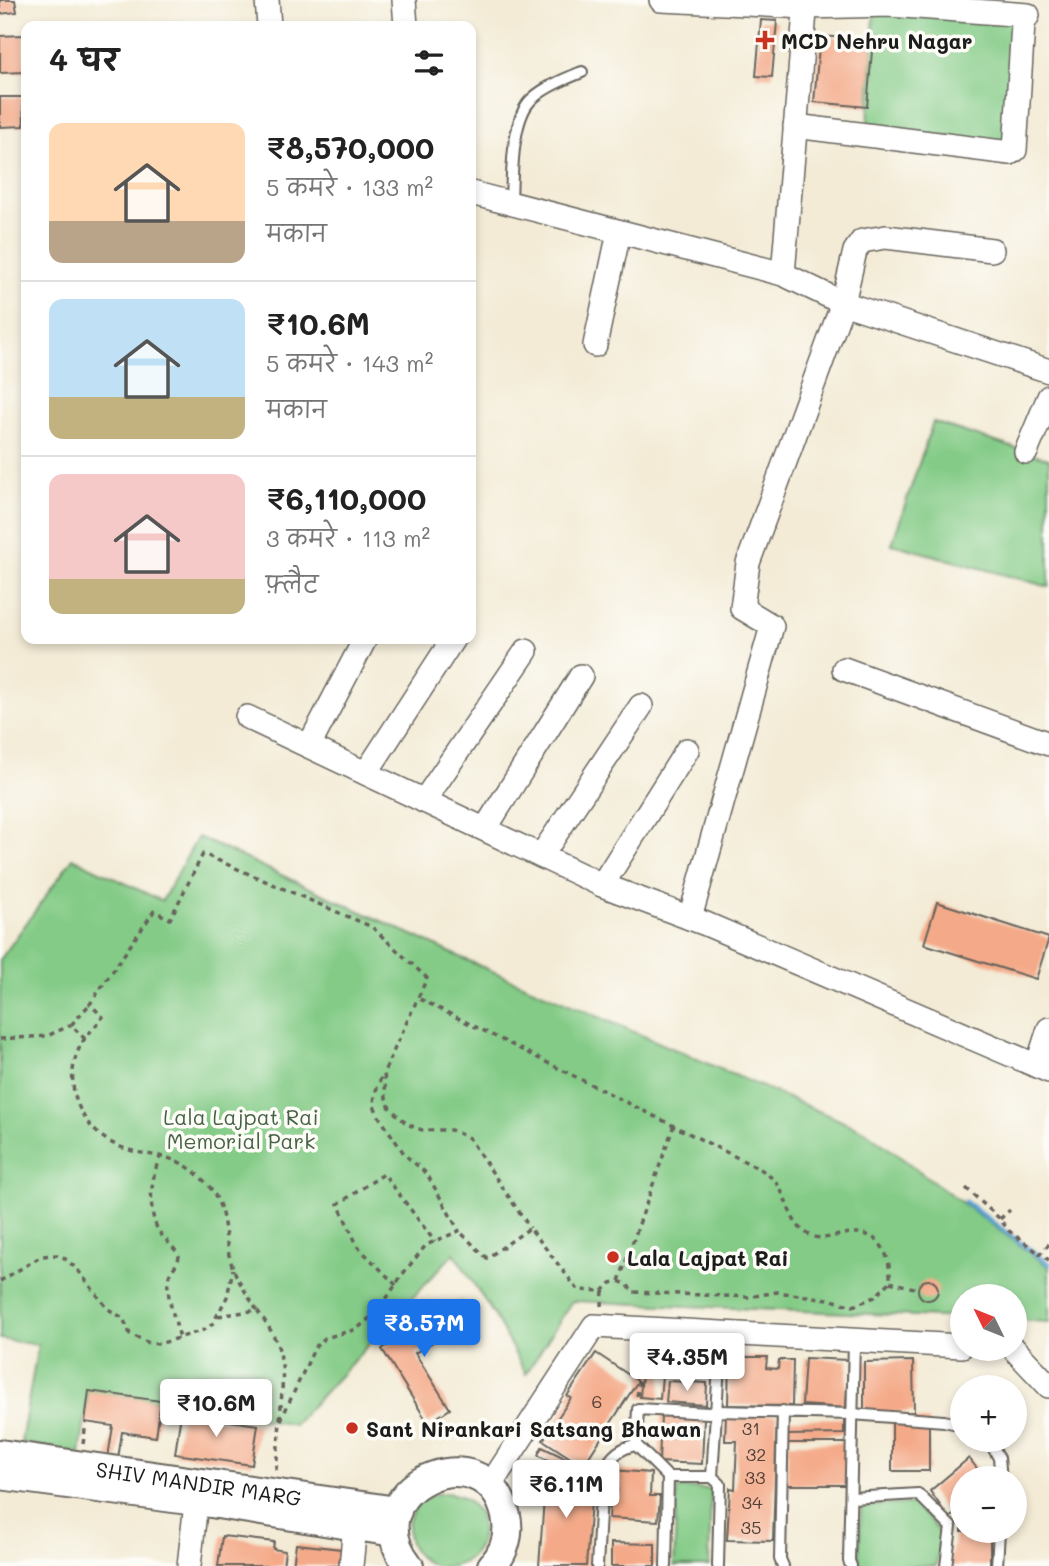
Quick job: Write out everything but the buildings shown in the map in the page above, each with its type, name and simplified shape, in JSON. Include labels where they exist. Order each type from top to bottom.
[{"type":"street","points":[[267,0],[269,21]]},
{"type":"street","points":[[404,0],[406,21]]},
{"type":"street","points":[[661,0],[890,2],[1028,15],[1023,24],[1015,150],[1010,152],[795,126]]},
{"type":"street","points":[[783,274],[806,3]]},
{"type":"street","points":[[476,194],[783,274],[843,303],[1049,371]]},
{"type":"street","points":[[594,345],[619,232]]},
{"type":"street","points":[[690,918],[772,626],[741,608],[748,563],[843,303],[855,251],[862,242],[886,237],[992,250]]},
{"type":"street","points":[[1026,452],[1049,397]]},
{"type":"street","points":[[309,746],[362,644]]},
{"type":"street","points":[[366,773],[450,644]]},
{"type":"street","points":[[424,801],[526,651]]},
{"type":"street","points":[[844,669],[1049,744]]},
{"type":"street","points":[[485,829],[582,676]]},
{"type":"street","points":[[541,856],[642,706]]},
{"type":"street","points":[[247,717],[602,885],[690,918],[1043,1069],[1049,1029]]},
{"type":"street","points":[[602,885],[687,750]]},
{"type":"street","points":[[489,1487],[594,1326],[950,1345]]},
{"type":"street","points":[[1026,1362],[1049,1386]]},
{"type":"street","name":"SHIV MANDIR MARG","points":[[0,1454],[274,1493],[395,1521]]},
{"type":"street","points":[[409,1566],[398,1548],[395,1521],[412,1487],[437,1473],[466,1473],[489,1487],[504,1509],[507,1531],[502,1552],[492,1566]]},
{"type":"street","name":"SHIV MANDIR MARG","points":[[0,1475],[355,1526],[395,1521]]},
{"type":"street","points":[[189,1566],[196,1503]]},
{"type":"street","points":[[351,1566],[355,1526]]},
{"type":"lane","points":[[511,204],[513,149],[520,121],[530,100],[553,85],[582,72]]},
{"type":"lane","points":[[712,1477],[721,1333]]},
{"type":"lane","points":[[851,1566],[852,1414],[859,1380],[854,1340]]},
{"type":"lane","points":[[666,1566],[668,1477],[636,1444],[638,1409],[709,1413],[783,1411],[950,1422]]},
{"type":"lane","points":[[783,1411],[780,1559],[783,1566]]},
{"type":"lane","points":[[597,1566],[605,1465],[616,1453],[636,1444]]},
{"type":"lane","points":[[668,1477],[712,1477],[720,1484],[718,1566]]},
{"type":"lane","points":[[851,1498],[918,1494],[951,1527],[946,1566]]},
{"type":"lane","points":[[997,1566],[998,1543]]},
{"type":"path","points":[[0,1039],[47,1036],[71,1025],[90,1004],[154,911],[170,919],[203,854],[372,928],[427,978],[374,1093],[374,1105],[378,1115],[405,1155],[427,1174],[459,1231],[487,1258],[530,1228]]},
{"type":"path","points":[[419,999],[762,1170],[778,1185],[799,1227],[807,1234],[822,1239],[853,1233],[875,1240],[884,1247],[889,1258],[890,1282],[875,1297],[853,1306],[828,1299],[778,1292],[749,1297],[632,1292],[624,1282],[618,1281],[611,1283],[603,1291],[603,1302]]},
{"type":"path","points":[[90,1004],[103,1017],[78,1049],[71,1077],[73,1093],[83,1114],[101,1136],[115,1144],[186,1164],[216,1195],[223,1212],[233,1269],[275,1335],[282,1361],[274,1493]]},
{"type":"path","points":[[71,1025],[85,1039]]},
{"type":"path","points":[[384,1072],[386,1098],[395,1115],[422,1130],[451,1130],[468,1138],[530,1228],[578,1290],[603,1291]]},
{"type":"path","points":[[618,1281],[674,1125]]},
{"type":"path","points":[[161,1155],[154,1174],[153,1214],[158,1230],[179,1256],[169,1282],[180,1338]]},
{"type":"path","points":[[396,1285],[358,1247],[338,1204],[384,1174],[435,1241]]},
{"type":"path","points":[[966,1188],[1000,1219],[1009,1231],[1049,1260]]},
{"type":"path","points":[[1000,1219],[1010,1210]]},
{"type":"path","points":[[279,1422],[315,1347],[325,1338],[357,1329],[379,1310],[426,1245],[459,1231]]},
{"type":"path","points":[[1040,1254],[1049,1244]]},
{"type":"path","points":[[0,1280],[42,1256],[57,1255],[77,1269],[104,1304],[123,1318],[136,1339],[154,1344],[207,1329],[218,1316],[227,1297],[233,1269]]},
{"type":"path","points":[[890,1282],[918,1289]]},
{"type":"path","points":[[218,1316],[257,1310]]},
{"type":"path","points":[[83,1444],[86,1423]]},
{"type":"green space","points":[[874,11],[1020,13],[1012,145],[868,127]]},
{"type":"green space","points":[[933,422],[1049,459],[1049,587],[892,544]]},
{"type":"green space","name":"Lala Lajpat Rai Memorial Park","points":[[198,837],[471,962],[865,1131],[1049,1267],[1049,1322],[1027,1321],[1027,1284],[950,1284],[950,1317],[572,1301],[526,1374],[494,1315],[454,1253],[294,1425],[161,1401],[89,1392],[80,1454],[21,1442],[38,1345],[0,1339],[0,960],[73,858],[162,901]]},
{"type":"green space","points":[[677,1488],[711,1489],[709,1566],[674,1566]]},
{"type":"green space","points":[[445,1493],[466,1499],[476,1509],[482,1530],[476,1551],[466,1561],[445,1567],[424,1561],[414,1551],[408,1530],[414,1509],[424,1499]]},
{"type":"green space","points":[[914,1504],[942,1534],[936,1566],[860,1566],[861,1506]]},
{"type":"waterway","points":[[965,1202],[1049,1264]]},
{"type":"place","name":"MCD Nehru Nagar","points":[[765,40]]},
{"type":"place","name":"Lala Lajpat Rai","points":[[613,1257]]},
{"type":"place","name":"Sant Nirankari Satsang Bhawan","points":[[352,1428]]}]
